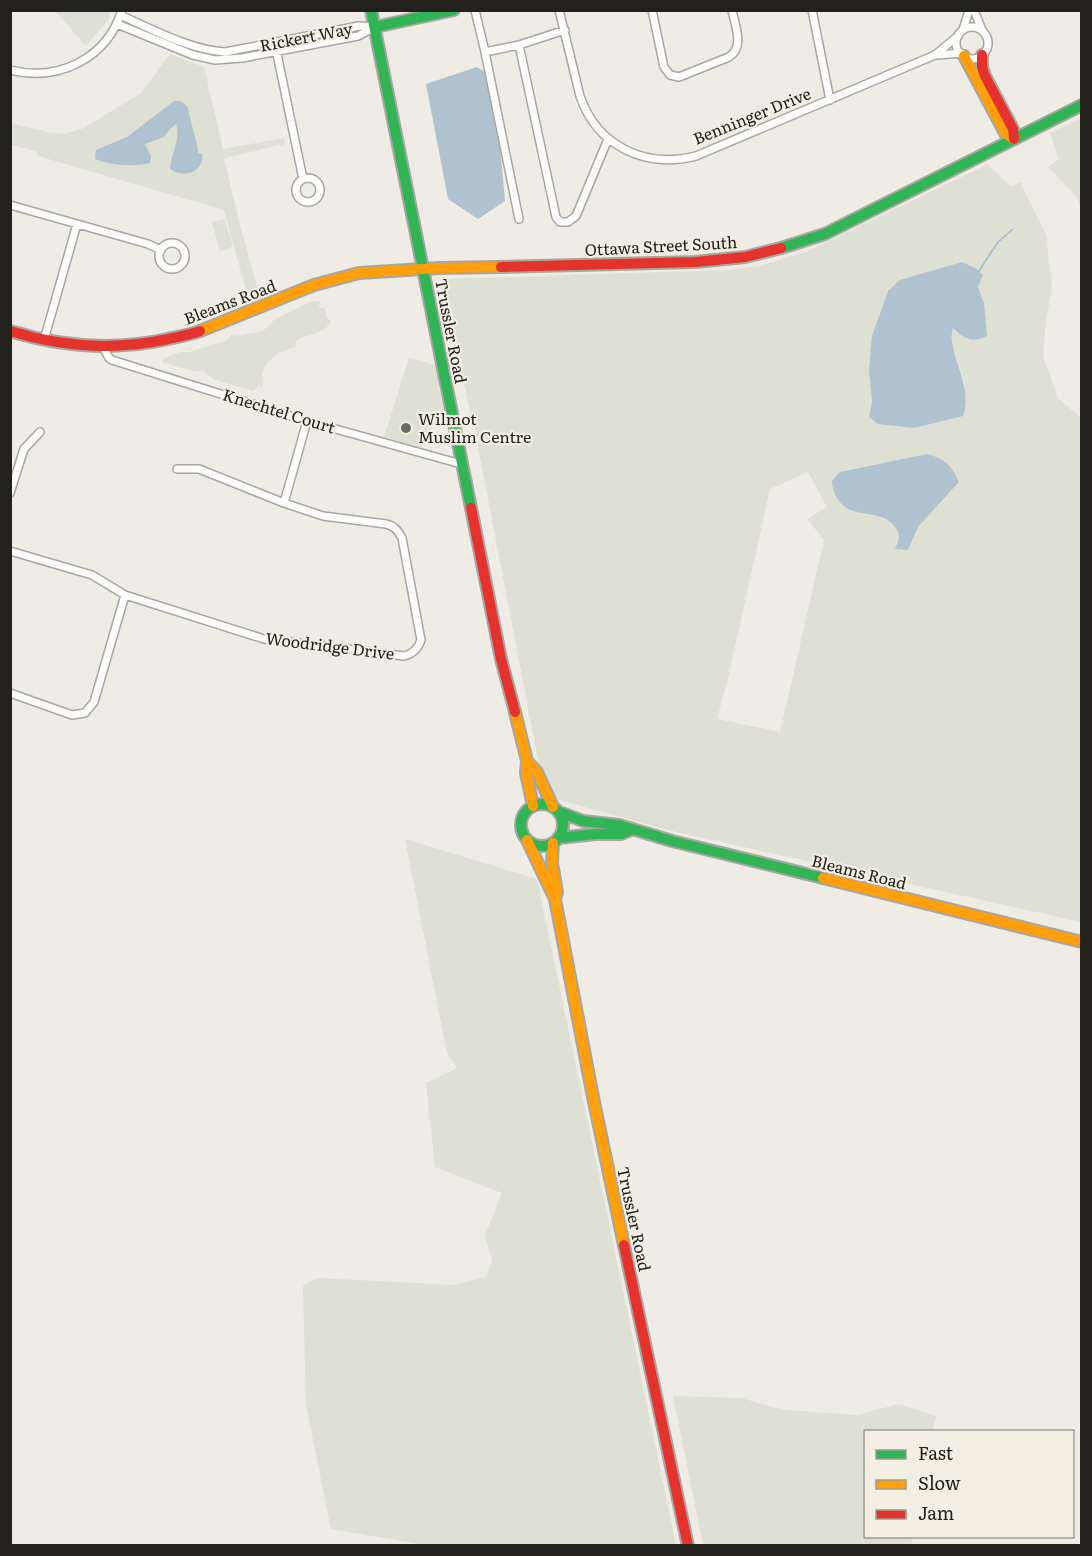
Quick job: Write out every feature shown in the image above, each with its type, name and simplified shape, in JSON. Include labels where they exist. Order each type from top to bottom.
[{"type":"main road","name":"Trussler Road","points":[[371,10],[461,465],[501,659],[526,762],[533,806]]},
{"type":"main road","points":[[375,27],[454,10]]},
{"type":"main road","points":[[962,55],[1005,133],[1014,139]]},
{"type":"main road","points":[[982,55],[985,76],[1013,129],[1014,139]]},
{"type":"main road","name":"Ottawa Street South","points":[[424,269],[695,262],[745,257],[786,247],[825,234],[1082,105]]},
{"type":"main road","name":"Bleams Road","points":[[10,331],[74,345],[103,347],[146,344],[195,333],[306,288],[346,276],[379,271],[424,269]]},
{"type":"main road","name":"Trussler Road","points":[[526,762],[537,772],[556,810]]},
{"type":"main road","points":[[540,804],[556,810],[562,818],[563,825],[562,832],[556,841],[547,846],[540,846],[527,840],[523,835],[521,821],[528,809],[540,804]]},
{"type":"main road","name":"Bleams Road","points":[[556,810],[583,820],[619,825],[881,894],[1082,942]]},
{"type":"main road","name":"Bleams Road","points":[[556,841],[596,834],[621,834],[631,830]]},
{"type":"main road","name":"Trussler Road","points":[[527,840],[555,899],[593,1097],[688,1545]]},
{"type":"main road","name":"Trussler Road","points":[[555,899],[557,892],[552,863],[556,841]]},
{"type":"street","points":[[475,10],[519,219]]},
{"type":"street","name":"Benninger Drive","points":[[560,10],[582,102],[594,124],[625,150],[664,161],[688,159],[704,154],[935,55],[961,33]]},
{"type":"street","points":[[652,10],[664,68],[670,75],[677,77],[729,57],[735,52],[738,43],[732,10]]},
{"type":"street","points":[[812,10],[830,100]]},
{"type":"street","points":[[971,10],[986,34],[988,42],[982,55]]},
{"type":"street","points":[[962,55],[957,45],[971,10]]},
{"type":"street","name":"Rickert Way","points":[[121,13],[193,46],[225,52],[359,26],[375,27]]},
{"type":"street","points":[[10,70],[46,74],[74,66],[99,48],[117,24],[121,13]]},
{"type":"street","name":"Rickert Way","points":[[117,24],[194,55],[215,60],[242,58],[358,36],[375,27]]},
{"type":"street","points":[[961,33],[972,27],[982,30]]},
{"type":"street","points":[[484,52],[519,45],[565,30]]},
{"type":"street","points":[[275,43],[303,179]]},
{"type":"street","points":[[519,45],[556,217],[561,222],[568,222],[576,216],[608,138]]},
{"type":"street","name":"Benninger Drive","points":[[935,55],[962,55],[975,58],[982,55]]},
{"type":"street","points":[[10,205],[148,244],[161,250]]},
{"type":"street","points":[[44,340],[77,224]]},
{"type":"street","name":"Knechtel Court","points":[[103,347],[112,360],[307,421],[461,465]]},
{"type":"street","points":[[284,503],[307,421]]},
{"type":"street","points":[[10,493],[24,449],[40,432]]},
{"type":"street","name":"Woodridge Drive","points":[[10,551],[92,575],[124,595],[264,639],[404,656],[413,653],[418,647],[420,640],[402,538],[398,530],[389,525],[323,516],[199,469],[177,469]]},
{"type":"street","points":[[10,693],[72,715],[85,713],[94,702],[124,595]]},
{"type":"shaded area","points":[[55,11],[110,11],[108,20],[86,46]]},
{"type":"shaded area","points":[[170,54],[204,67],[223,149],[284,138],[285,144],[224,158],[258,291],[248,297],[224,210],[38,156],[36,151],[11,145],[10,133],[13,124],[64,134],[84,128],[141,93]]},
{"type":"shaded area","points":[[1081,118],[1081,210],[1077,197],[1048,167],[1059,159],[1050,133]]},
{"type":"shaded area","points":[[988,164],[1011,187],[1020,182],[1046,234],[1052,284],[1043,356],[1058,398],[1081,418],[1081,922],[668,830],[545,796],[475,431],[440,279],[728,270],[759,266],[806,252]],"holes":[[[983,276],[978,287],[984,303],[953,327],[951,340],[965,385],[869,417],[872,401]],[[808,472],[827,507],[807,519],[824,540],[780,732],[717,719],[770,489]],[[959,482],[918,527],[908,550],[899,541],[896,527],[876,516]]]},
{"type":"shaded area","points":[[224,219],[233,247],[220,251],[212,222]]},
{"type":"shaded area","points":[[320,301],[319,308],[325,308],[326,317],[331,321],[328,326],[320,332],[301,338],[296,341],[295,347],[280,352],[272,358],[263,371],[263,387],[258,386],[253,391],[213,379],[203,371],[193,371],[162,362],[164,358],[180,352],[189,352],[225,341],[232,335],[263,331],[275,319],[310,302]]},
{"type":"shaded area","points":[[409,358],[436,365],[443,410],[421,447],[384,437]]},
{"type":"shaded area","points":[[405,839],[537,879],[676,1545],[426,1545],[331,1529],[306,1405],[303,1286],[318,1278],[452,1285],[483,1278],[488,1273],[492,1259],[485,1236],[502,1193],[435,1167],[426,1083],[457,1068],[447,1053]]},
{"type":"shaded area","points":[[673,1396],[741,1398],[783,1410],[857,1415],[899,1404],[936,1416],[933,1430],[864,1430],[864,1538],[913,1538],[911,1545],[703,1545]]},
{"type":"water","points":[[477,67],[485,72],[497,113],[505,201],[478,219],[448,199],[426,84]]},
{"type":"water","points":[[174,101],[181,101],[187,106],[198,153],[202,154],[202,160],[197,169],[181,173],[170,169],[177,142],[176,124],[164,137],[145,144],[151,156],[150,163],[122,165],[95,159],[96,150],[127,137]]},
{"type":"water","points":[[962,262],[983,275],[978,287],[984,303],[987,336],[972,340],[953,328],[952,342],[965,388],[963,416],[914,428],[878,424],[869,417],[872,401],[869,370],[872,336],[888,291],[900,280]]},
{"type":"water","points":[[927,454],[947,464],[959,482],[918,527],[908,550],[895,549],[899,535],[890,522],[877,516],[855,512],[841,504],[835,495],[832,481],[840,472]]},
{"type":"waterway","points":[[979,271],[998,242],[1012,230]]},
{"type":"traffic: fast","points":[[371,10],[471,508]]},
{"type":"traffic: fast","points":[[375,27],[454,10]]},
{"type":"traffic: fast","points":[[781,248],[825,234],[1082,105]]},
{"type":"traffic: fast","points":[[542,804],[557,810],[563,825],[557,840],[542,846],[527,840],[521,825],[527,810],[542,804]]},
{"type":"traffic: fast","points":[[559,812],[583,821],[619,825],[672,841],[823,878]]},
{"type":"traffic: fast","points":[[558,838],[621,834],[631,830]]},
{"type":"traffic: slow","points":[[964,56],[1005,133],[1014,139]]},
{"type":"traffic: slow","points":[[200,331],[314,285],[359,273],[501,267]]},
{"type":"traffic: slow","points":[[515,712],[527,761],[526,773],[533,806]]},
{"type":"traffic: slow","points":[[527,761],[537,772],[553,807]]},
{"type":"traffic: slow","points":[[527,840],[555,899],[624,1245]]},
{"type":"traffic: slow","points":[[553,843],[552,863],[557,892],[555,899]]},
{"type":"traffic: slow","points":[[823,878],[1082,942]]},
{"type":"traffic: jam","points":[[982,55],[985,76],[1013,129],[1014,139]]},
{"type":"traffic: jam","points":[[501,267],[695,262],[745,257],[781,248]]},
{"type":"traffic: jam","points":[[10,331],[49,341],[88,346],[148,343],[200,331]]},
{"type":"traffic: jam","points":[[471,508],[501,659],[515,712]]},
{"type":"traffic: jam","points":[[624,1245],[688,1546]]},
{"type":"place","name":"Wilmot Muslim Centre","points":[[406,428]]}]
